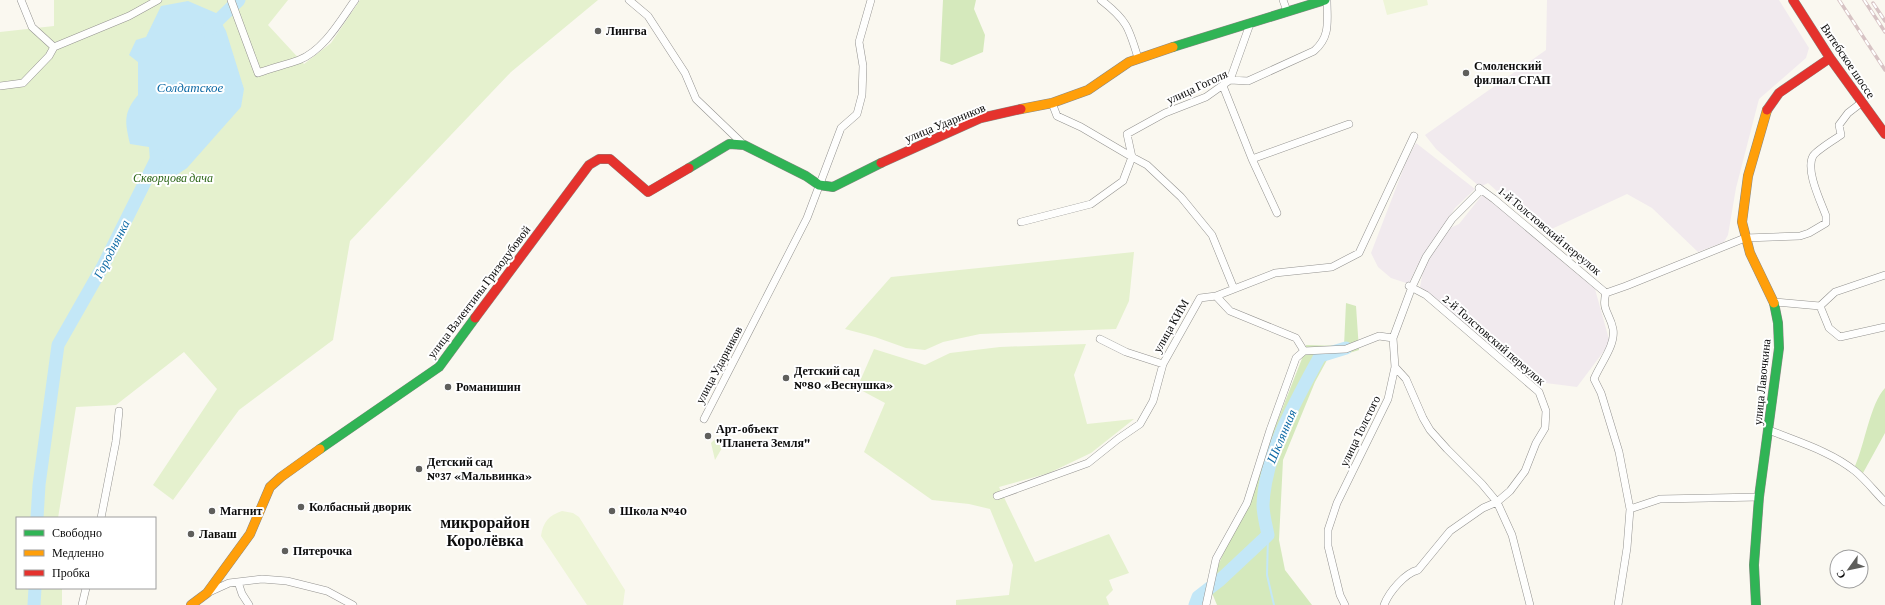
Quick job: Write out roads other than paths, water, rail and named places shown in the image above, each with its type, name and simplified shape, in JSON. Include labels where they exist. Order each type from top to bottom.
[{"type":"street","points":[[21,0],[32,26],[54,47]]},
{"type":"street","points":[[0,86],[23,84],[49,56],[54,47],[129,16],[158,0]]},
{"type":"street","points":[[231,0],[258,74],[272,67],[300,59],[326,41],[354,0]]},
{"type":"street","points":[[629,0],[648,16],[685,73],[696,99],[744,145],[819,185],[841,128],[857,114],[862,95],[864,66],[859,42],[872,0]]},
{"type":"street","points":[[1101,0],[1119,14],[1130,29],[1138,58]]},
{"type":"street","points":[[1283,0],[1287,12]]},
{"type":"street","name":"улица Ударников","points":[[704,419],[788,259],[807,218],[819,185],[833,187],[862,171],[981,118],[1052,103],[1088,90],[1129,62],[1138,58],[1326,0]]},
{"type":"street","name":"улица Гоголя","points":[[1132,157],[1127,134],[1165,113],[1206,97],[1230,80],[1248,81],[1314,51],[1322,44],[1326,36],[1326,0]]},
{"type":"street","name":"Витебское шоссе","points":[[1793,0],[1830,58],[1885,134]]},
{"type":"street","points":[[1230,80],[1250,24]]},
{"type":"street","name":"улица Лавочкина","points":[[1756,605],[1754,565],[1759,497],[1779,348],[1778,323],[1774,302],[1750,254],[1742,222],[1748,176],[1765,112],[1779,93],[1830,58]]},
{"type":"street","points":[[1223,86],[1252,159],[1277,213]]},
{"type":"street","points":[[1618,605],[1627,548],[1630,509],[1619,452],[1601,393],[1594,378],[1599,365],[1612,343],[1613,329],[1603,302],[1606,293],[1745,238],[1800,236],[1809,233],[1826,223],[1826,216],[1812,178],[1810,167],[1813,156],[1840,135],[1839,125],[1848,113],[1861,102]]},
{"type":"street","points":[[1052,103],[1057,116],[1081,127],[1132,157],[1147,164],[1181,196],[1212,235],[1234,289]]},
{"type":"street","points":[[1252,159],[1349,124]]},
{"type":"street","name":"улица КИМ","points":[[997,496],[1088,463],[1118,439],[1140,424],[1153,401],[1163,364],[1200,298],[1216,296],[1276,273],[1332,267],[1359,253],[1414,136]]},
{"type":"street","name":"улица Валентины Гризодубовой","points":[[191,605],[207,593],[250,534],[270,487],[281,477],[340,435],[439,367],[589,165],[599,160],[610,159],[648,192],[729,144],[744,145]]},
{"type":"street","points":[[1021,222],[1091,204],[1123,181],[1132,157]]},
{"type":"street","name":"улица Толстого","points":[[1345,605],[1340,596],[1328,546],[1328,530],[1339,499],[1388,399],[1395,367],[1393,338],[1411,287],[1426,257],[1452,220],[1480,189]]},
{"type":"street","name":"1-й Толстовский переулок","points":[[1480,189],[1494,198],[1606,293]]},
{"type":"street","points":[[1774,302],[1820,306],[1835,292],[1885,275]]},
{"type":"street","name":"2-й Толстовский переулок","points":[[1384,605],[1394,590],[1412,572],[1418,570],[1450,531],[1483,508],[1497,502],[1510,491],[1525,471],[1536,443],[1545,428],[1546,411],[1539,392],[1426,295],[1411,287]]},
{"type":"street","points":[[1216,296],[1230,310],[1296,338],[1304,351]]},
{"type":"street","points":[[1820,306],[1829,328],[1840,337],[1885,327]]},
{"type":"street","points":[[1206,605],[1216,559],[1247,504],[1270,430],[1296,358],[1304,351],[1346,349],[1378,336],[1393,338]]},
{"type":"street","points":[[1100,339],[1126,352],[1163,364]]},
{"type":"street","points":[[1395,367],[1406,379],[1423,418],[1430,430],[1482,484],[1497,502],[1512,535],[1530,605]]},
{"type":"street","points":[[101,517],[114,449],[119,411]]},
{"type":"street","points":[[1769,430],[1810,446],[1843,462],[1856,472],[1885,502]]},
{"type":"street","points":[[1630,509],[1660,499],[1759,497]]},
{"type":"street","points":[[207,593],[229,583],[262,579],[287,581],[327,591],[353,605]]},
{"type":"street","points":[[238,582],[242,594],[249,605]]},
{"type":"street","points":[[82,605],[86,589]]},
{"type":"water","name":"Солдатское","points":[[188,1],[216,13],[226,31],[244,89],[241,107],[187,168],[165,183],[151,176],[149,147],[130,144],[126,118],[133,101],[138,95],[138,62],[129,55],[136,40],[146,37],[161,6]]},
{"type":"waterway","name":"Городнянка","points":[[207,31],[239,0]]},
{"type":"waterway","name":"Городнянка","points":[[37,517],[39,485],[58,345],[103,266],[158,156]]},
{"type":"waterway","name":"Шклянная","points":[[1195,605],[1198,597],[1220,580],[1268,535],[1263,508],[1265,486],[1269,466],[1283,428],[1320,356],[1346,348]]},
{"type":"waterway","points":[[1268,535],[1267,575],[1274,605]]},
{"type":"waterway","name":"Городнянка","points":[[34,605],[35,589]]},
{"type":"railway","points":[[1839,0],[1885,70]]},
{"type":"railway","points":[[1864,0],[1885,32]]},
{"type":"railway","points":[[1873,3],[1885,21]]},
{"type":"place","name":"Лингва","points":[[598,31]]},
{"type":"place","name":"Смоленский филиал СГАП","points":[[1466,73]]},
{"type":"place","name":"Детский сад №80 «Веснушка»","points":[[786,378]]},
{"type":"place","name":"Романишин","points":[[448,387]]},
{"type":"place","name":"Арт-объект \"Планета Земля\"","points":[[708,436]]},
{"type":"place","name":"Детский сад №37 «Мальвинка»","points":[[419,469]]},
{"type":"place","name":"Колбасный дворик","points":[[301,507]]},
{"type":"place","name":"Магнит","points":[[212,511]]},
{"type":"place","name":"Школа №40","points":[[612,511]]},
{"type":"place","name":"Лаваш","points":[[191,534]]},
{"type":"place","name":"Пятерочка","points":[[285,551]]},
{"type":"district","name":"микрорайон Королёвка","points":[[485,531]]},
{"type":"park label","name":"Скворцова дача","points":[[173,178]]}]
